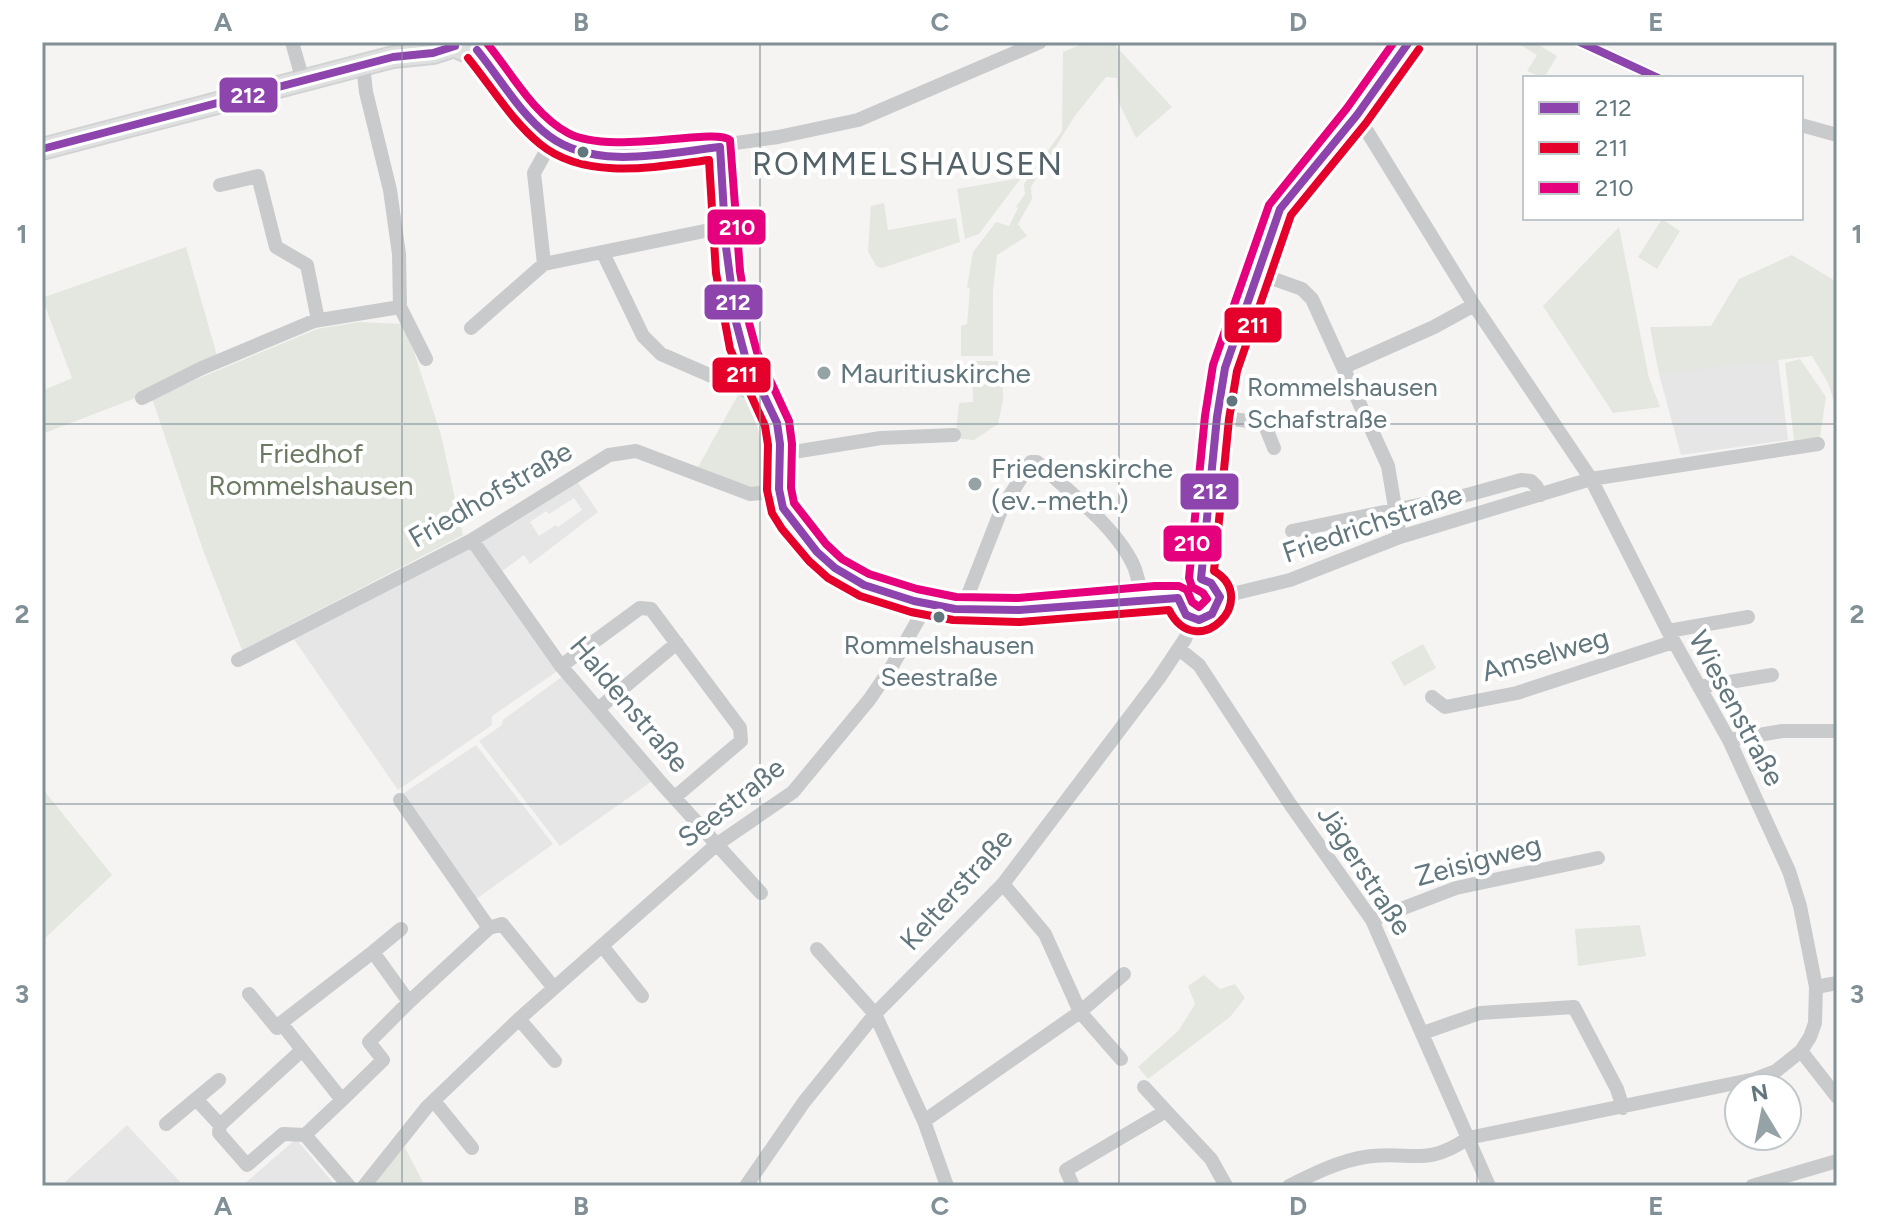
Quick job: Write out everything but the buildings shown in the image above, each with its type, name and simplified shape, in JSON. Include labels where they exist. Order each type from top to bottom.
[{"type":"main road","points":[[407,54],[425,42]]},
{"type":"main road","points":[[42,149],[407,54],[433,53],[454,44],[469,52],[480,46]]},
{"type":"street","points":[[292,42],[303,81]]},
{"type":"street","points":[[480,46],[553,139],[590,154],[642,156],[786,136],[858,120],[1040,42]]},
{"type":"street","points":[[1201,579],[1217,417],[1225,368],[1280,209],[1357,115],[1409,42]]},
{"type":"street","points":[[1580,42],[1654,76]]},
{"type":"street","points":[[363,65],[366,92],[390,190],[399,254],[400,307],[426,359]]},
{"type":"street","name":"Wiesenstraße","points":[[1357,115],[1474,305],[1591,479],[1670,637],[1729,740],[1789,871],[1800,906],[1816,987],[1815,1023],[1801,1051]]},
{"type":"street","points":[[1803,126],[1837,135]]},
{"type":"street","points":[[544,264],[534,173],[553,139]]},
{"type":"street","points":[[720,147],[724,227],[740,339],[750,371],[769,401],[778,426],[782,506],[819,555],[854,583],[927,604],[962,610],[996,611],[1178,598]]},
{"type":"street","points":[[220,185],[258,176],[276,247],[307,265],[318,320]]},
{"type":"street","points":[[471,328],[544,264],[724,227]]},
{"type":"street","points":[[603,253],[643,336],[661,354],[769,401]]},
{"type":"street","points":[[1257,273],[1302,289],[1312,299],[1388,466],[1400,537]]},
{"type":"street","points":[[1344,367],[1434,327],[1474,305]]},
{"type":"street","points":[[142,398],[202,368],[318,320],[400,307]]},
{"type":"street","points":[[1217,417],[1264,423],[1274,448]]},
{"type":"street","points":[[781,454],[881,438],[954,435]]},
{"type":"street","name":"Friedrichstraße","points":[[1220,597],[1290,580],[1400,537],[1591,479],[1818,444]]},
{"type":"street","name":"Friedhofstraße","points":[[238,660],[472,540],[609,455],[636,451],[750,494],[780,491]]},
{"type":"street","points":[[962,610],[1002,508],[1031,462],[1037,462],[1121,546],[1134,567],[1143,599]]},
{"type":"street","name":"Friedrichstraße","points":[[1292,531],[1467,495],[1521,480],[1531,481],[1541,495]]},
{"type":"street","name":"Haldenstraße","points":[[472,540],[561,666],[761,893]]},
{"type":"street","points":[[1201,579],[1211,583],[1220,597],[1218,606],[1205,619],[1193,619],[1182,610],[1178,598],[1180,589],[1187,582],[1201,579]]},
{"type":"street","name":"Seestraße","points":[[364,1186],[434,1101],[519,1019],[716,845],[793,792],[869,700],[927,604]]},
{"type":"street","points":[[561,666],[640,608],[651,609],[740,728],[741,741],[675,797]]},
{"type":"street","name":"Amselweg","points":[[1432,697],[1445,707],[1517,693],[1670,637],[1748,617]]},
{"type":"street","name":"Kelterstraße","points":[[746,1186],[804,1102],[875,1014],[1003,884],[1179,649],[1193,619]]},
{"type":"street","points":[[598,709],[677,643]]},
{"type":"street","name":"Jägerstraße","points":[[1179,649],[1199,665],[1290,804],[1372,920],[1489,1186]]},
{"type":"street","points":[[1699,687],[1772,675]]},
{"type":"street","points":[[1729,740],[1782,731],[1837,731]]},
{"type":"street","points":[[400,800],[489,928]]},
{"type":"street","name":"Zeisigweg","points":[[1372,920],[1456,888],[1598,858]]},
{"type":"street","points":[[1003,884],[1045,934],[1080,1012],[1121,1059]]},
{"type":"street","points":[[301,1051],[220,1125],[219,1133],[247,1165],[283,1134],[305,1135],[383,1060],[369,1042],[489,928],[502,924],[554,988]]},
{"type":"street","points":[[249,994],[277,1028],[401,929]]},
{"type":"street","points":[[603,947],[642,996]]},
{"type":"street","points":[[817,949],[875,1014],[924,1121],[947,1186]]},
{"type":"street","points":[[373,952],[409,1002]]},
{"type":"street","points":[[924,1121],[1080,1012],[1124,974]]},
{"type":"street","points":[[1816,987],[1837,983]]},
{"type":"street","points":[[1423,1033],[1480,1013],[1574,1007],[1617,1089],[1623,1108]]},
{"type":"street","points":[[519,1019],[555,1061]]},
{"type":"street","points":[[281,1023],[342,1100]]},
{"type":"street","points":[[1289,1186],[1351,1160],[1379,1156],[1434,1156],[1468,1138],[1755,1079],[1776,1071],[1801,1051],[1837,1097]]},
{"type":"street","points":[[166,1124],[219,1080]]},
{"type":"street","points":[[1144,1087],[1211,1159],[1226,1186]]},
{"type":"street","points":[[196,1099],[220,1125]]},
{"type":"street","points":[[434,1101],[472,1148]]},
{"type":"street","points":[[1073,1186],[1066,1170],[1166,1111]]},
{"type":"street","points":[[305,1135],[349,1186]]},
{"type":"street","points":[[1752,1186],[1837,1161]]},
{"type":"shaded area","points":[[1778,359],[1788,440],[1681,455],[1659,374]]},
{"type":"shaded area","points":[[577,481],[598,512],[530,564],[524,555],[501,572],[481,542]],"holes":[[[574,498],[582,510],[539,536],[530,522]]]},
{"type":"shaded area","points":[[469,548],[559,670],[492,716],[492,725],[398,790],[291,635]]},
{"type":"shaded area","points":[[563,676],[651,782],[560,846],[479,741]]},
{"type":"shaded area","points":[[476,745],[553,844],[475,900],[401,795]]},
{"type":"shaded area","points":[[127,1125],[184,1186],[69,1186],[65,1182]]},
{"type":"shaded area","points":[[296,1139],[336,1186],[242,1186]]},
{"type":"green space","points":[[1087,42],[1112,42],[1172,107],[1136,138],[1119,103],[1117,78],[1106,77],[1074,117],[1031,187],[1032,199],[1018,224],[1027,236],[997,255],[993,292],[993,356],[961,356],[961,326],[967,324],[970,288],[967,287],[973,252],[996,222],[1009,226],[1025,194],[1024,184],[1062,131],[1063,52]]},
{"type":"green space","points":[[1534,42],[1557,56],[1545,76],[1527,71],[1537,55],[1519,44]]},
{"type":"green space","points":[[1021,178],[979,234],[965,239],[957,189]]},
{"type":"green space","points":[[884,203],[888,230],[956,218],[960,242],[882,268],[876,266],[868,251],[871,206]]},
{"type":"green space","points":[[1661,220],[1680,231],[1657,269],[1638,257]]},
{"type":"green space","points":[[1619,227],[1649,378],[1660,407],[1613,413],[1543,306]]},
{"type":"green space","points":[[186,247],[218,359],[141,396],[42,434],[42,391],[72,378],[42,298]]},
{"type":"green space","points":[[1792,255],[1837,282],[1837,411],[1828,383],[1812,356],[1659,374],[1650,327],[1711,326],[1739,279]]},
{"type":"green space","name":"Friedhof Rommelshausen","points":[[359,322],[405,324],[441,435],[463,535],[242,650],[203,550],[152,398],[317,329]]},
{"type":"green space","points":[[1800,359],[1826,397],[1820,437],[1794,440],[1785,363]]},
{"type":"green space","points":[[972,361],[1002,361],[1003,400],[998,424],[974,440],[961,439],[956,431],[959,403],[973,402]]},
{"type":"green space","points":[[738,395],[765,405],[773,457],[767,487],[750,489],[698,467]]},
{"type":"green space","points":[[1200,587],[1211,594],[1212,599],[1205,610],[1200,611],[1189,604],[1188,599],[1195,588]]},
{"type":"green space","points":[[1423,644],[1436,668],[1404,686],[1391,662]]},
{"type":"green space","points":[[42,788],[112,875],[42,941]]},
{"type":"green space","points":[[1640,925],[1646,956],[1578,966],[1575,929]]},
{"type":"green space","points":[[1204,975],[1220,989],[1235,984],[1245,998],[1230,1017],[1148,1079],[1138,1067],[1179,1030],[1195,1004],[1188,986]]},
{"type":"green space","points":[[402,1142],[425,1186],[371,1186]]},
{"type":"transit line","name":"210","points":[[486,42],[533,104],[568,133],[609,142],[704,137],[730,140],[740,271],[748,319],[757,352],[789,421],[794,503],[842,559],[869,574],[956,597],[1018,598],[1179,586],[1187,590],[1192,602],[1199,607],[1207,599],[1192,587],[1189,578],[1213,365],[1269,205],[1347,108],[1394,42]]},
{"type":"transit line","name":"212","points":[[477,50],[529,117],[549,136],[568,147],[588,153],[632,157],[720,147],[726,247],[736,322],[745,356],[777,423],[779,489],[783,508],[817,552],[835,568],[864,585],[914,601],[955,609],[1019,610],[1178,598],[1186,615],[1199,620],[1212,614],[1220,597],[1211,583],[1201,579],[1217,417],[1225,368],[1280,209],[1357,115],[1409,42]]},
{"type":"transit line","name":"212","points":[[1580,42],[1654,76]]},
{"type":"transit line","name":"212","points":[[42,149],[393,57],[433,53],[455,46]]},
{"type":"transit line","name":"211","points":[[468,58],[520,124],[540,144],[558,156],[578,163],[621,168],[709,160],[716,273],[730,349],[765,426],[768,445],[767,490],[772,513],[809,561],[828,578],[860,596],[911,612],[953,620],[1020,622],[1169,610],[1181,625],[1195,631],[1208,629],[1220,622],[1228,610],[1231,597],[1227,583],[1214,571],[1229,419],[1237,371],[1291,215],[1366,123],[1419,49]]},
{"type":"place","name":"Mauritiuskirche","points":[[824,373]]},
{"type":"place","name":"Rommelshausen Schafstraße","points":[[1232,401]]},
{"type":"place","name":"Friedenskirche (ev.-meth.)","points":[[975,484]]},
{"type":"place","name":"Rommelshausen Seestraße","points":[[939,617]]},
{"type":"district","name":"ROMMELSHAUSEN","points":[[908,164]]}]
